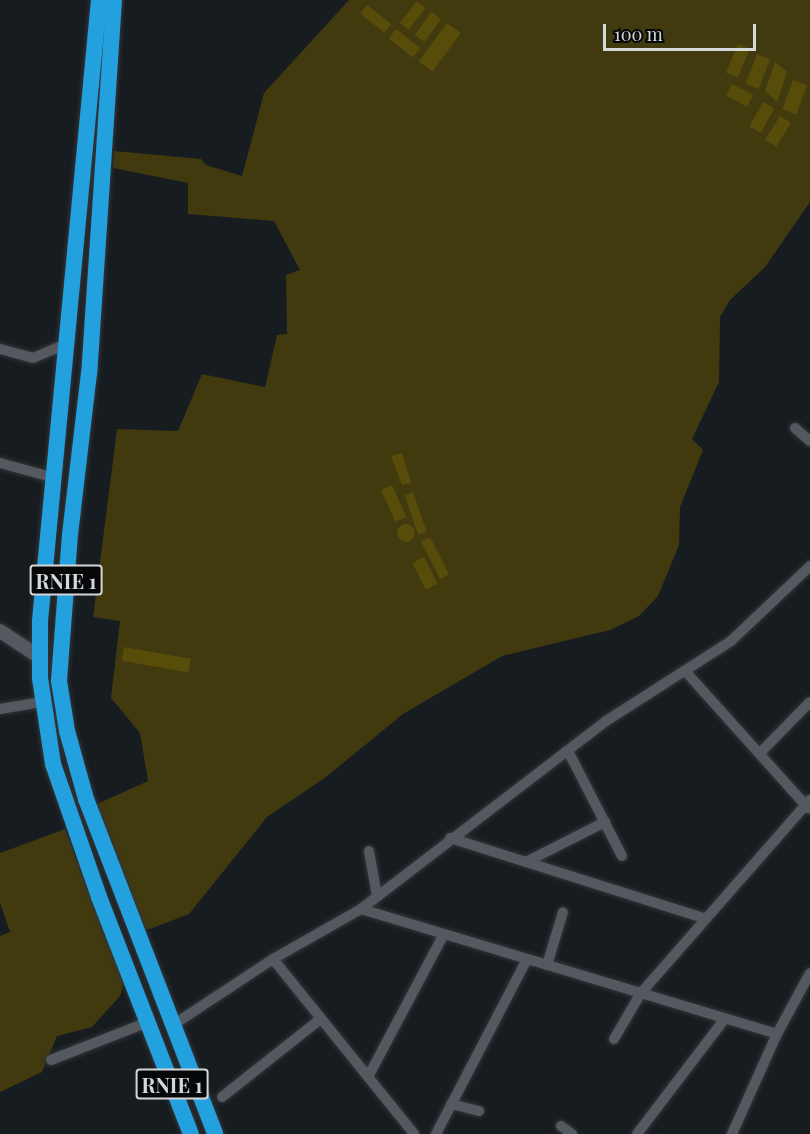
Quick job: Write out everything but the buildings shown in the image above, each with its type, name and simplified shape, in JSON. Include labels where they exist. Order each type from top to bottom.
[{"type":"highway","name":"RNIE 1","points":[[99,0],[56,478],[40,621],[42,702],[56,774],[192,1134]]},
{"type":"highway","name":"RNIE 1","points":[[114,0],[89,373],[71,524],[59,681],[67,731],[86,799],[137,940],[215,1134]]},
{"type":"street","points":[[0,350],[33,358],[68,343]]},
{"type":"street","points":[[795,428],[810,441]]},
{"type":"street","points":[[0,463],[56,478]]},
{"type":"street","points":[[173,1025],[273,959],[361,909],[450,838],[606,721],[686,672],[731,641],[810,566]]},
{"type":"street","points":[[0,631],[41,658]]},
{"type":"street","points":[[614,1039],[641,993],[703,918],[808,805],[686,672]]},
{"type":"street","points":[[0,709],[42,702]]},
{"type":"street","points":[[760,753],[810,702]]},
{"type":"street","points":[[568,751],[622,856]]},
{"type":"street","points":[[526,862],[605,822]]},
{"type":"street","points":[[450,838],[703,918]]},
{"type":"street","points":[[369,851],[377,896]]},
{"type":"street","points":[[361,909],[724,1020],[777,1034]]},
{"type":"street","points":[[548,965],[562,912]]},
{"type":"street","points":[[368,1077],[444,934]]},
{"type":"street","points":[[273,959],[319,1020],[414,1134]]},
{"type":"street","points":[[436,1134],[527,959]]},
{"type":"street","points":[[732,1134],[777,1034],[810,974]]},
{"type":"street","points":[[222,1097],[319,1020]]},
{"type":"street","points":[[637,1134],[724,1020]]},
{"type":"street","points":[[51,1060],[148,1022]]},
{"type":"street","points":[[451,1104],[479,1110]]},
{"type":"street","points":[[561,1126],[572,1134]]},
{"type":"shaded area","points":[[349,0],[810,0],[810,202],[765,267],[730,300],[720,317],[719,382],[692,439],[703,450],[680,507],[679,545],[658,596],[639,616],[610,630],[502,656],[403,714],[326,777],[267,817],[189,914],[150,929],[132,929],[84,810],[148,781],[140,733],[111,698],[120,621],[93,617],[117,429],[178,431],[202,374],[265,387],[277,335],[287,334],[286,275],[300,270],[274,221],[188,214],[188,183],[113,168],[114,151],[201,159],[206,165],[242,176],[264,93]]},
{"type":"shaded area","points":[[417,1],[426,8],[408,30],[400,23]]},
{"type":"shaded area","points":[[367,5],[391,24],[385,33],[360,14]]},
{"type":"shaded area","points":[[431,12],[441,19],[425,42],[415,35]]},
{"type":"shaded area","points":[[447,23],[461,33],[433,72],[419,62]]},
{"type":"shaded area","points":[[396,29],[420,48],[413,58],[389,38]]},
{"type":"shaded area","points":[[738,44],[750,49],[738,78],[726,73]]},
{"type":"shaded area","points":[[757,54],[770,59],[759,89],[746,84]]},
{"type":"shaded area","points":[[775,62],[787,72],[777,102],[765,91]]},
{"type":"shaded area","points":[[793,80],[807,85],[796,114],[782,109]]},
{"type":"shaded area","points":[[732,84],[753,95],[747,107],[726,95]]},
{"type":"shaded area","points":[[763,102],[774,108],[761,133],[749,126]]},
{"type":"shaded area","points":[[780,116],[791,123],[776,147],[765,140]]},
{"type":"shaded area","points":[[402,453],[411,483],[402,485],[391,456]]},
{"type":"shaded area","points":[[392,485],[406,517],[395,522],[381,490]]},
{"type":"shaded area","points":[[413,492],[427,532],[418,535],[404,495]]},
{"type":"shaded area","points":[[406,524],[412,527],[415,533],[412,539],[406,542],[400,539],[397,533],[400,527]]},
{"type":"shaded area","points":[[430,537],[449,574],[440,579],[421,542]]},
{"type":"shaded area","points":[[424,557],[438,584],[426,590],[412,563]]},
{"type":"shaded area","points":[[124,647],[191,659],[189,673],[122,661]]},
{"type":"shaded area","points":[[65,829],[124,983],[120,996],[92,1027],[57,1036],[42,1072],[0,1092],[0,936],[10,932],[0,903],[0,853]]}]
